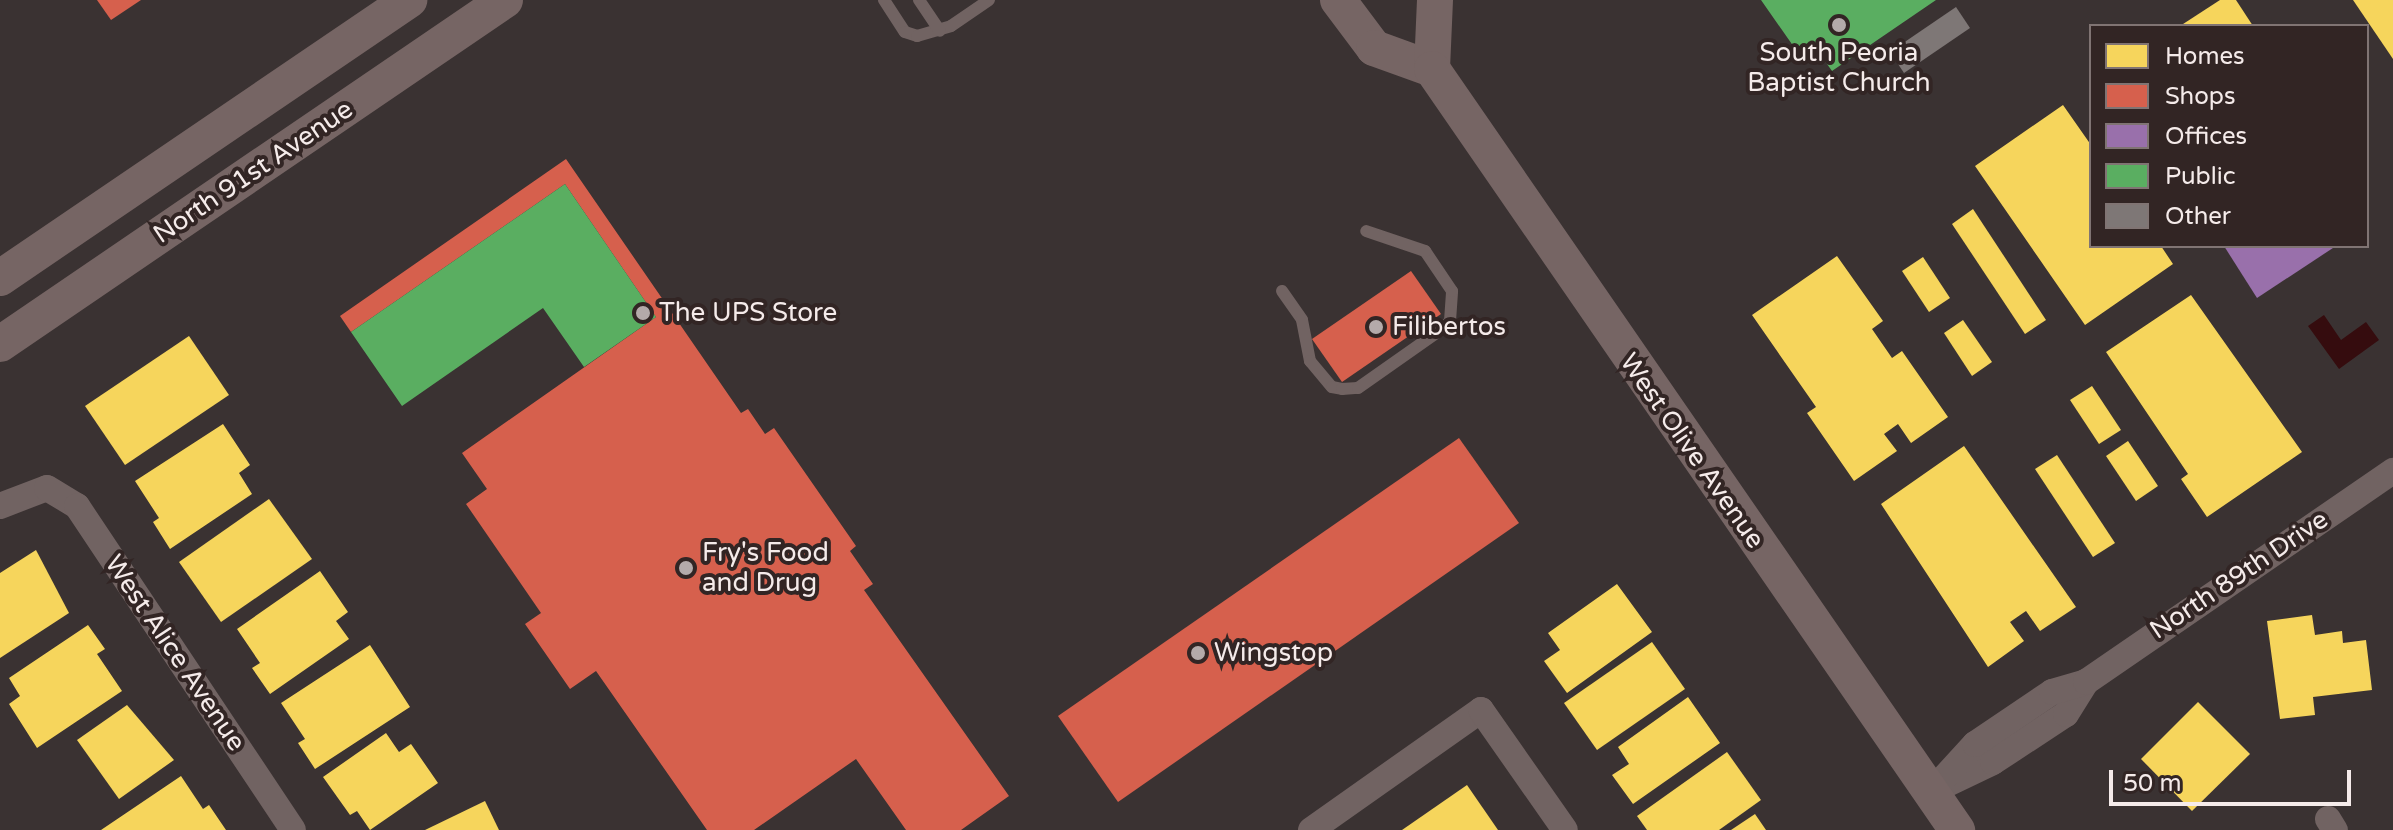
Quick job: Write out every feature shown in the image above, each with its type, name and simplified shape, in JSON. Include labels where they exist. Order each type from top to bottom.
[{"type":"main road","points":[[0,278],[409,0]]},
{"type":"main road","name":"North 91st Avenue","points":[[0,344],[505,0]]},
{"type":"main road","points":[[1338,0],[1374,48],[1432,69],[1435,0]]},
{"type":"main road","name":"West Olive Avenue","points":[[1432,69],[1957,830]]},
{"type":"street","name":"North 89th Drive","points":[[1931,792],[1975,744],[2052,692],[2086,682],[2393,471]]},
{"type":"street","name":"West Alice Avenue","points":[[0,506],[47,488],[77,506],[293,830]]},
{"type":"street","points":[[1311,830],[1481,710],[1565,830]]},
{"type":"lane","points":[[884,0],[905,32],[917,36],[940,31],[989,0]]},
{"type":"lane","points":[[919,0],[940,31]]},
{"type":"lane","points":[[1282,291],[1302,320],[1310,361],[1332,387],[1358,388],[1442,329],[1450,321],[1452,291],[1425,251],[1366,231]]},
{"type":"shaded area","points":[[2324,315],[2341,340],[2366,322],[2379,340],[2339,369],[2308,326]]},
{"type":"building: Homes","points":[[2220,0],[2236,0],[2252,24],[2183,24]]},
{"type":"building: Homes","points":[[2353,0],[2393,0],[2393,59]]},
{"type":"building: Homes","points":[[2063,105],[2089,142],[2089,248],[2162,248],[2173,264],[2085,325],[1975,166]]},
{"type":"building: Homes","points":[[1973,209],[2046,320],[2025,334],[1952,224]]},
{"type":"building: Homes","points":[[1837,256],[1883,321],[1872,329],[1892,358],[1902,351],[1948,417],[1911,443],[1898,424],[1884,434],[1897,451],[1854,481],[1807,413],[1816,407],[1752,315]]},
{"type":"building: Homes","points":[[1923,257],[1950,298],[1929,312],[1902,271]]},
{"type":"building: Homes","points":[[2191,295],[2302,452],[2207,517],[2181,479],[2188,474],[2106,352]]},
{"type":"building: Homes","points":[[1963,320],[1992,362],[1972,376],[1944,333]]},
{"type":"building: Homes","points":[[189,336],[229,395],[125,465],[85,406]]},
{"type":"building: Homes","points":[[2092,386],[2121,430],[2099,444],[2070,400]]},
{"type":"building: Homes","points":[[223,424],[250,465],[239,473],[252,494],[170,549],[153,522],[159,518],[135,481]]},
{"type":"building: Homes","points":[[2128,441],[2158,486],[2136,501],[2106,456]]},
{"type":"building: Homes","points":[[1964,446],[2076,607],[2040,631],[2026,611],[2010,622],[2024,641],[1988,667],[1881,504]]},
{"type":"building: Homes","points":[[2057,455],[2115,543],[2093,557],[2035,469]]},
{"type":"building: Homes","points":[[269,499],[312,559],[221,622],[179,562]]},
{"type":"building: Homes","points":[[36,550],[69,613],[0,658],[0,573]]},
{"type":"building: Homes","points":[[320,571],[348,612],[336,621],[349,639],[270,694],[252,668],[260,663],[237,629]]},
{"type":"building: Homes","points":[[1617,584],[1652,632],[1567,693],[1544,661],[1560,650],[1548,633]]},
{"type":"building: Homes","points":[[2312,615],[2315,635],[2342,631],[2343,643],[2366,640],[2372,690],[2313,697],[2315,715],[2280,719],[2267,621]]},
{"type":"building: Homes","points":[[88,625],[105,649],[97,654],[122,691],[37,748],[9,704],[20,696],[9,678]]},
{"type":"building: Homes","points":[[1652,642],[1685,689],[1597,750],[1564,703]]},
{"type":"building: Homes","points":[[370,645],[410,707],[315,769],[298,743],[305,739],[281,703]]},
{"type":"building: Homes","points":[[1688,697],[1720,743],[1633,804],[1612,775],[1629,764],[1618,747]]},
{"type":"building: Homes","points":[[2198,702],[2250,754],[2192,811],[2141,759]]},
{"type":"building: Homes","points":[[127,705],[174,760],[119,799],[77,740]]},
{"type":"building: Homes","points":[[386,733],[399,752],[411,744],[438,783],[370,830],[357,811],[350,815],[323,777]]},
{"type":"building: Homes","points":[[1727,752],[1761,800],[1719,830],[1647,830],[1637,816]]},
{"type":"building: Homes","points":[[181,776],[203,809],[209,805],[226,830],[101,830]]},
{"type":"building: Homes","points":[[1467,785],[1498,830],[1402,830]]},
{"type":"building: Homes","points":[[485,801],[499,830],[425,830]]},
{"type":"building: Homes","points":[[1755,814],[1766,830],[1731,830]]},
{"type":"building: Shops","points":[[97,0],[141,0],[111,20]]},
{"type":"building: Shops","name":"Fry's Food and Drug","points":[[566,159],[741,413],[748,409],[765,434],[774,428],[856,546],[850,551],[873,584],[864,590],[1009,796],[961,830],[906,830],[856,759],[754,830],[707,830],[596,671],[570,689],[525,624],[541,613],[466,504],[487,489],[462,453],[656,317],[565,184],[351,332],[340,316]]},
{"type":"building: Shops","name":"Filibertos","points":[[1411,271],[1441,314],[1342,382],[1312,339]]},
{"type":"building: Shops","points":[[1459,438],[1519,523],[1118,802],[1058,716]]},
{"type":"building: Offices","points":[[2225,248],[2333,248],[2257,298]]},
{"type":"building: Public","name":"South Peoria Baptist Church","points":[[1761,0],[1936,0],[1832,71],[1817,50],[1803,60]]},
{"type":"building: Public","points":[[565,184],[656,317],[584,367],[543,308],[402,406],[351,332]]},
{"type":"building: Other","points":[[1956,7],[1970,28],[1904,73],[1890,52]]},
{"type":"place","name":"South Peoria Baptist Church","points":[[1839,25]]},
{"type":"place","name":"The UPS Store","points":[[643,313]]},
{"type":"place","name":"Filibertos","points":[[1376,327]]},
{"type":"place","name":"Fry's Food and Drug","points":[[686,568]]},
{"type":"place","name":"Wingstop","points":[[1198,653]]}]
